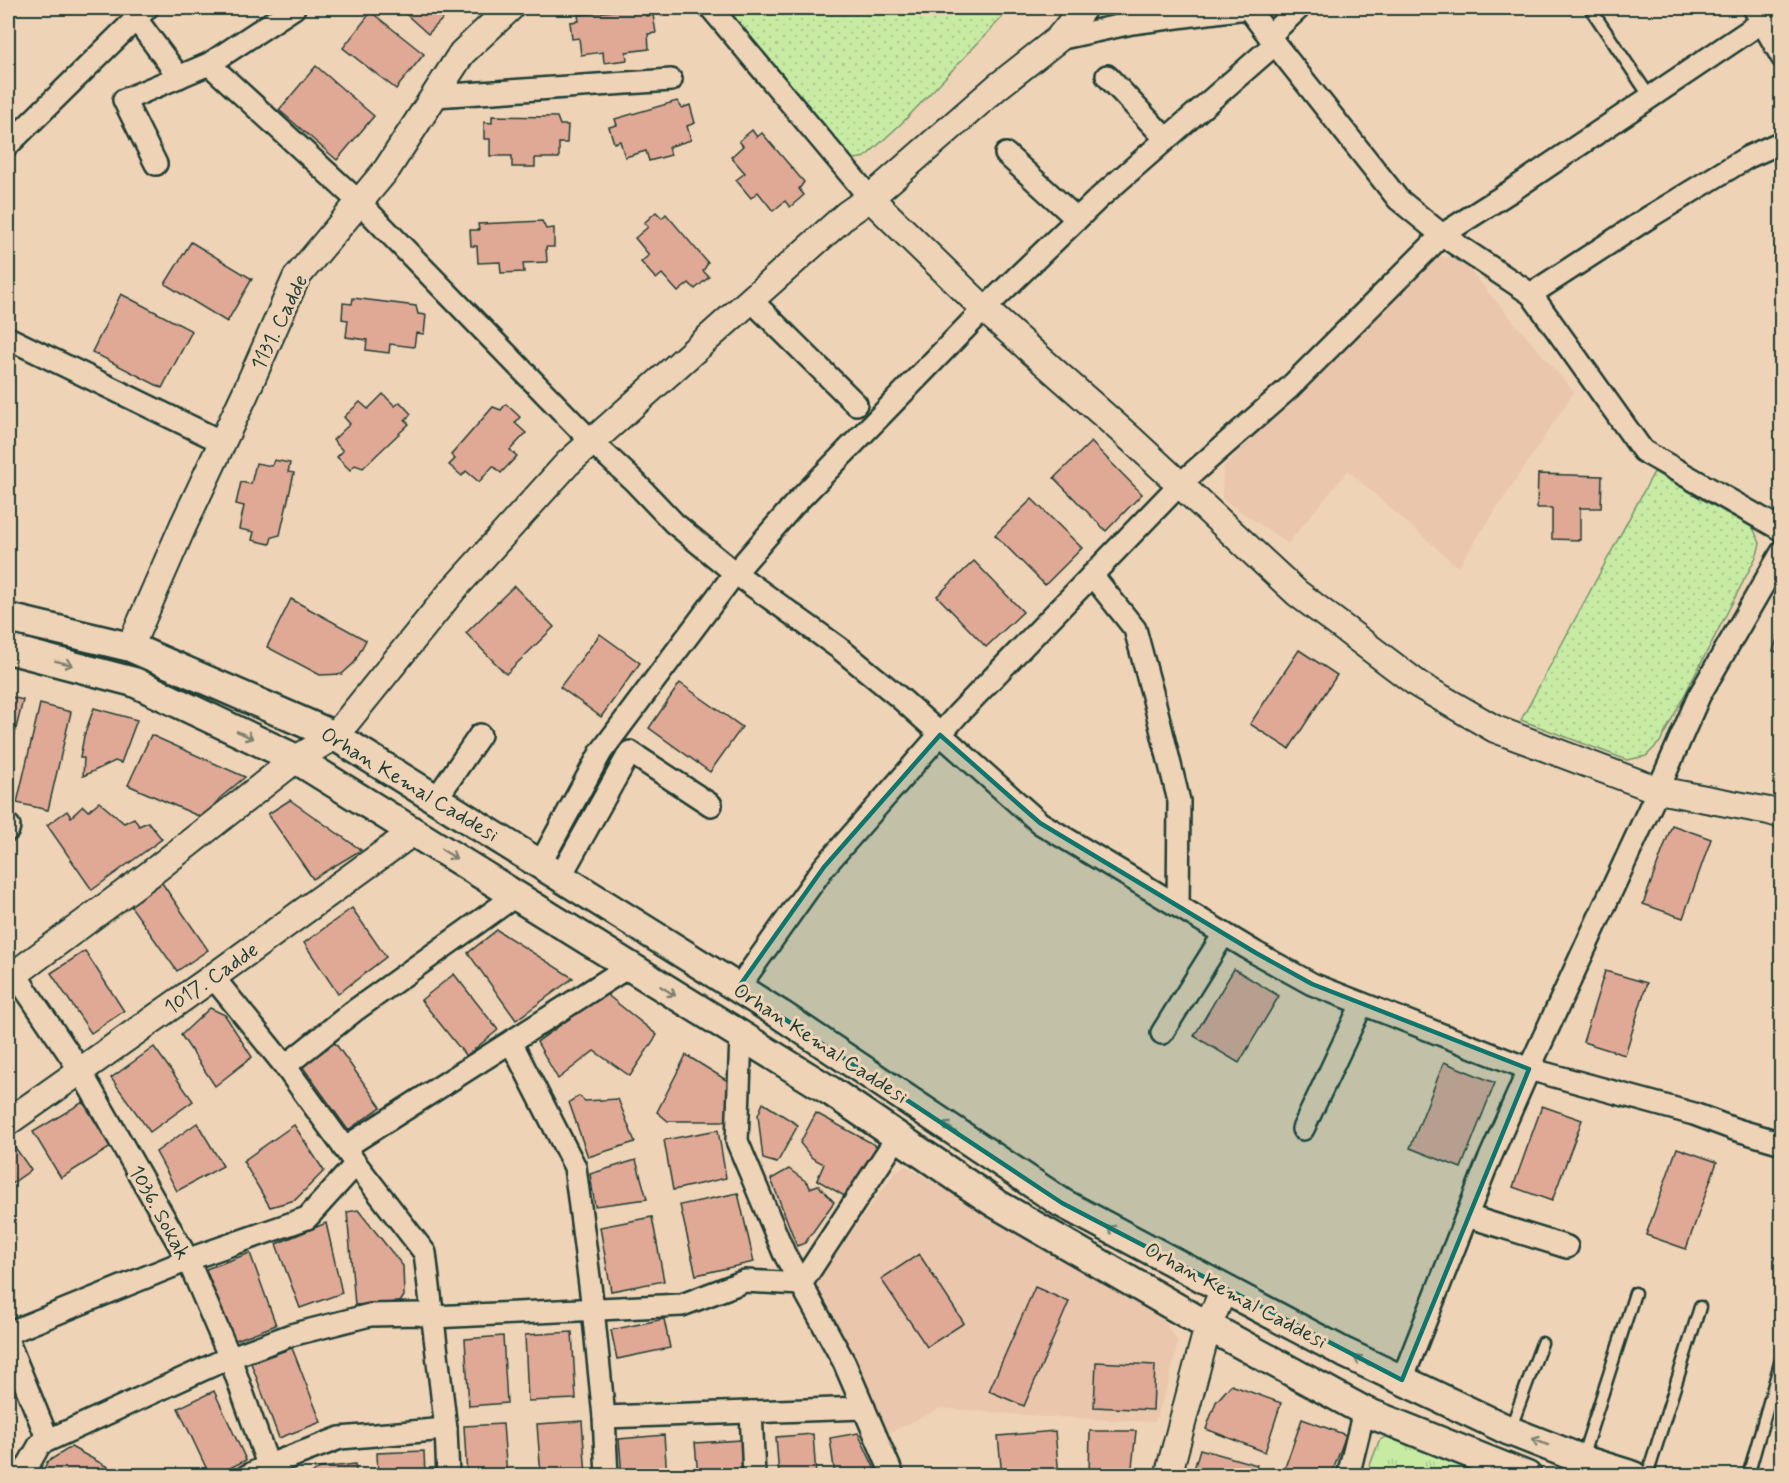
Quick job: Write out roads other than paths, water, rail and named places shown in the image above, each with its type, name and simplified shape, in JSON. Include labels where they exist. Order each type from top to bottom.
[{"type":"main road","name":"Orhan Kemal Caddesi","points":[[8,618],[130,647],[335,736],[738,988],[1062,1203],[1345,1353],[1510,1431],[1634,1476]]},
{"type":"main road","name":"Orhan Kemal Caddesi","points":[[8,649],[134,682],[296,759],[832,1092],[995,1203],[1208,1326],[1364,1411],[1511,1472]]},
{"type":"street","points":[[156,164],[124,100],[209,64],[294,8]]},
{"type":"street","name":"1131. Cadde","points":[[130,647],[296,278],[387,169],[462,53],[510,8]]},
{"type":"street","points":[[711,8],[870,198],[984,309],[1131,439],[1297,593],[1419,685],[1495,729],[1659,790],[1782,815]]},
{"type":"street","points":[[11,973],[150,874],[296,759],[335,736],[452,591],[567,464],[847,214],[870,198],[997,87],[1058,39],[1083,8]]},
{"type":"street","points":[[1058,39],[1132,23],[1247,8],[1398,199],[1442,235],[1531,294],[1643,451],[1782,531]]},
{"type":"street","points":[[550,871],[601,752],[735,573],[793,506],[984,309],[1077,219],[1272,40],[1299,8]]},
{"type":"street","points":[[738,988],[825,867],[940,735],[1179,485],[1289,388],[1442,235],[1650,97],[1758,15],[1782,10]]},
{"type":"street","points":[[8,145],[138,11],[179,77]]},
{"type":"street","points":[[1758,15],[1782,57]]},
{"type":"street","points":[[209,64],[359,202],[674,523],[735,573],[839,648],[900,698],[1040,823],[1312,984],[1529,1069],[1694,1113],[1734,1129],[1782,1143]]},
{"type":"street","points":[[1107,76],[1166,139]]},
{"type":"street","points":[[435,96],[671,80]]},
{"type":"street","points":[[1531,294],[1748,157],[1782,142]]},
{"type":"street","points":[[1006,154],[1077,219]]},
{"type":"street","points":[[751,300],[856,404]]},
{"type":"street","points":[[8,338],[222,442]]},
{"type":"street","points":[[1402,1380],[1486,1167],[1659,790],[1699,696],[1782,552]]},
{"type":"street","points":[[1092,575],[1135,629],[1153,696],[1179,801],[1178,906]]},
{"type":"street","points":[[436,799],[480,735]]},
{"type":"street","points":[[550,871],[630,752],[711,805]]},
{"type":"street","name":"1017. Cadde","points":[[8,1122],[413,832]]},
{"type":"street","points":[[285,1066],[354,1011],[514,896]]},
{"type":"street","points":[[1162,1033],[1224,934]]},
{"type":"street","points":[[8,1333],[188,1260],[307,1218],[350,1156],[511,1042],[628,967]]},
{"type":"street","name":"1036. Sokak","points":[[11,973],[80,1070],[188,1260],[230,1358],[271,1470]]},
{"type":"street","points":[[213,977],[285,1066],[350,1156],[425,1253],[446,1429],[448,1476]]},
{"type":"street","points":[[1303,1129],[1362,1004]]},
{"type":"street","points":[[741,1036],[737,1141],[784,1253],[844,1362],[893,1476]]},
{"type":"street","points":[[511,1042],[575,1167],[592,1309],[607,1476]]},
{"type":"street","points":[[801,1284],[898,1136]]},
{"type":"street","points":[[1467,1216],[1567,1247]]},
{"type":"street","points":[[22,1476],[40,1444],[48,1440],[230,1358],[291,1335],[370,1315],[418,1314],[433,1317],[682,1305],[745,1281],[801,1284]]},
{"type":"street","points":[[1168,1476],[1208,1326],[1224,1289]]},
{"type":"street","points":[[8,1342],[48,1440]]},
{"type":"street","points":[[603,1418],[864,1408]]},
{"type":"street","points":[[1348,1476],[1364,1411]]},
{"type":"street","points":[[751,1412],[754,1476]]},
{"type":"street","points":[[247,1476],[271,1470],[340,1438],[446,1429]]},
{"type":"lane","points":[[1590,8],[1650,97]]},
{"type":"lane","points":[[1582,1458],[1635,1293]]},
{"type":"lane","points":[[1647,1476],[1700,1307]]},
{"type":"lane","points":[[1510,1431],[1542,1343]]},
{"type":"lane","points":[[1748,1476],[1782,1356]]}]
